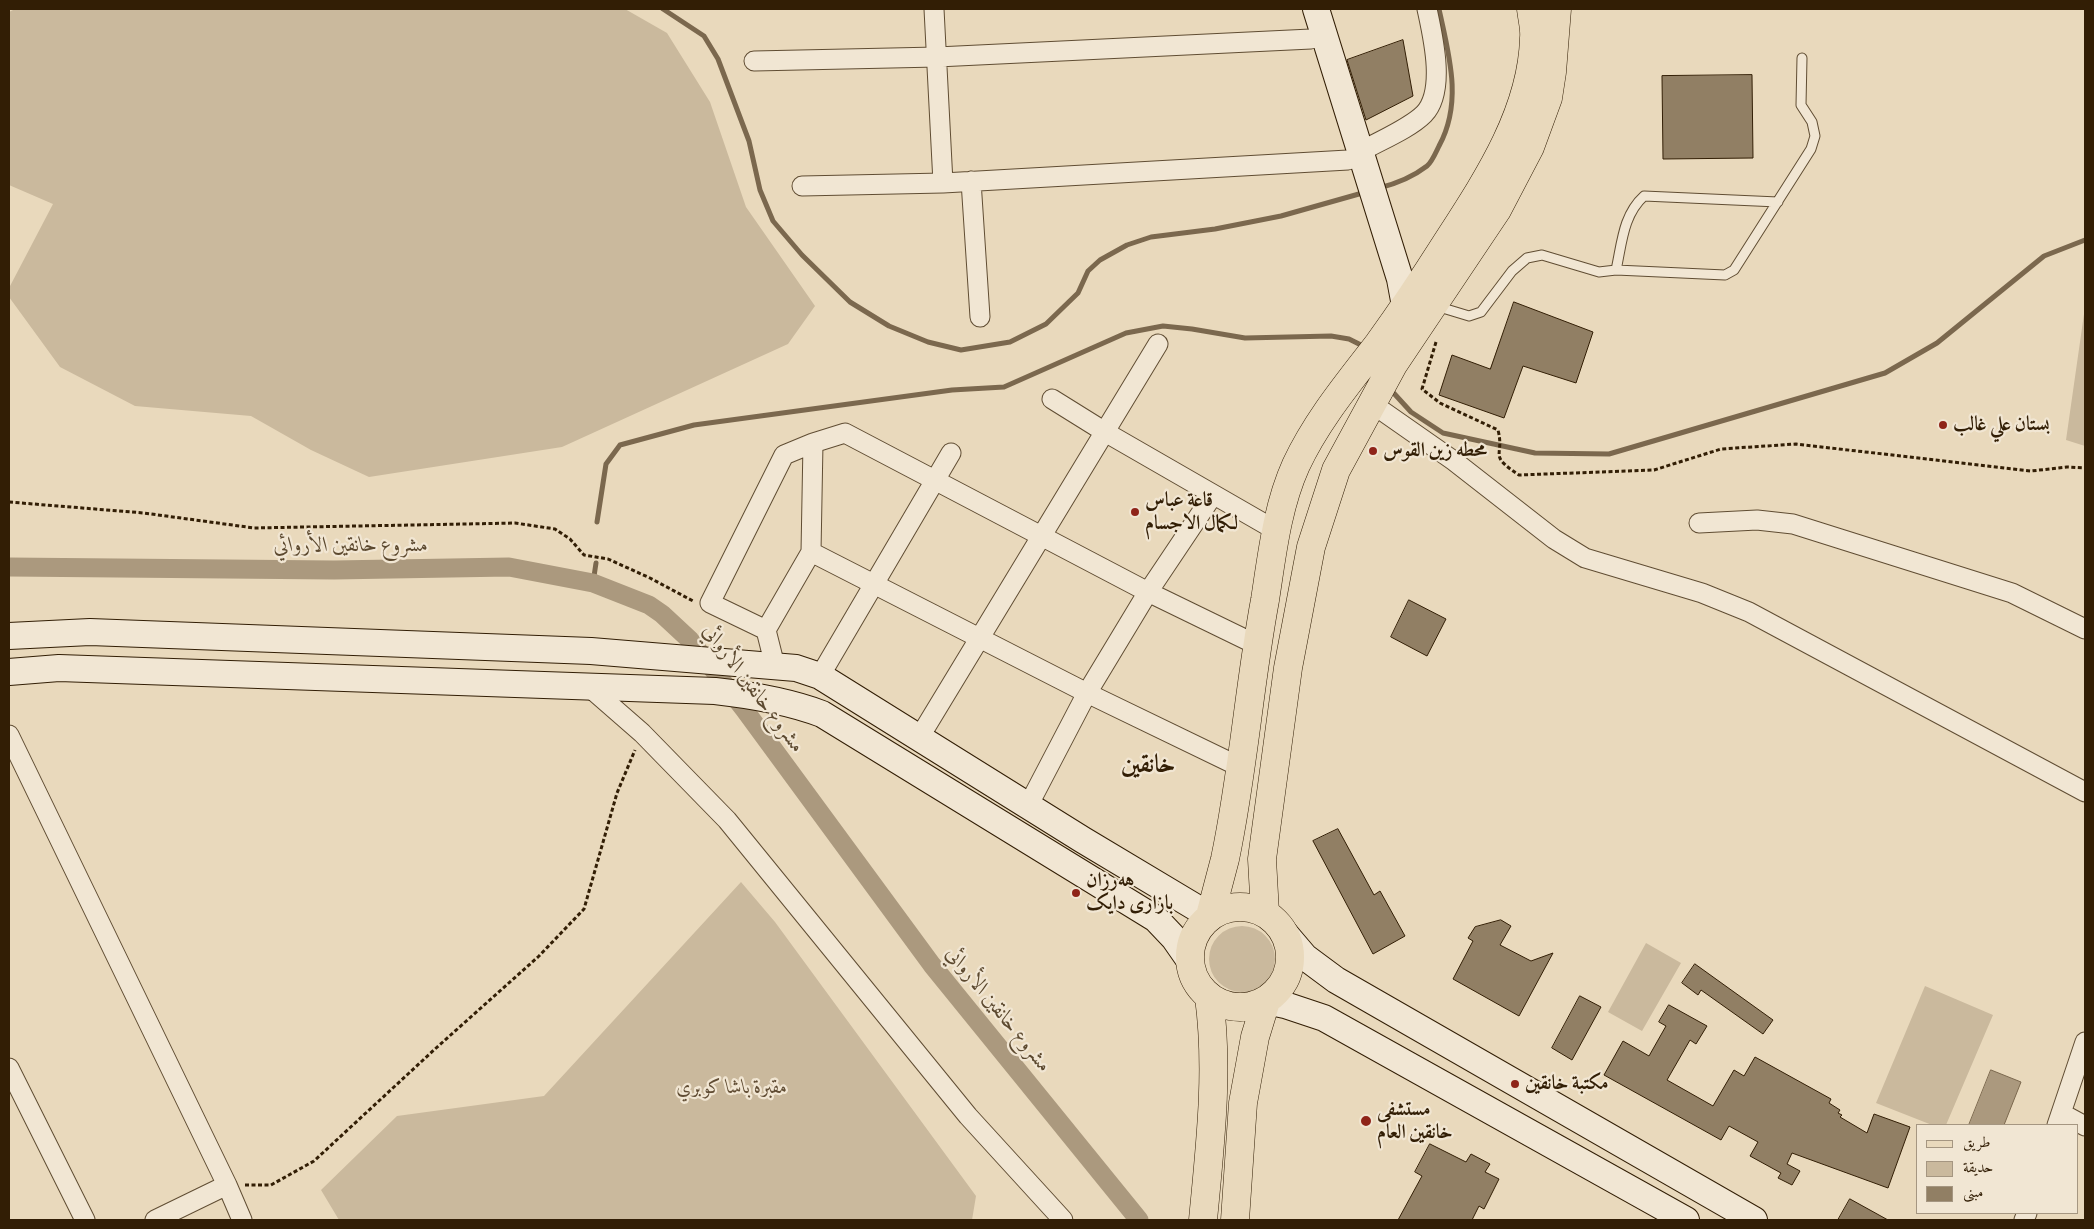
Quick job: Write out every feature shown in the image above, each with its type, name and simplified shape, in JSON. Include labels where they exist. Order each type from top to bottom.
[{"type":"main road","points":[[1301,9],[1356,161]]},
{"type":"main road","points":[[1316,9],[1356,161],[1375,224],[1400,279],[1399,334]]},
{"type":"main road","points":[[9,672],[59,668],[587,685],[728,692],[807,708],[822,714],[1156,919],[1174,938],[1190,961],[1196,980],[1209,997],[1222,1004],[1236,1008],[1266,1001],[1278,990],[1286,977],[1290,961],[1289,945],[1274,922],[1262,859],[1288,668],[1311,547],[1336,470],[1375,396],[1399,334],[1505,144],[1522,104],[1529,75],[1534,38],[1531,9]]},
{"type":"main road","points":[[1210,916],[1225,858],[1255,655],[1277,530],[1286,494],[1296,466],[1326,412],[1399,334],[1497,210],[1515,178],[1541,121],[1552,72],[1557,9]]},
{"type":"main road","points":[[1286,494],[1324,504]]},
{"type":"main road","points":[[9,636],[90,632],[592,651],[796,668],[820,676],[1028,806],[1210,916]]},
{"type":"main road","points":[[1255,655],[1288,668]]},
{"type":"main road","points":[[807,708],[820,676]]},
{"type":"main road","points":[[1190,961],[1191,944],[1199,928],[1210,916],[1237,906],[1252,908],[1274,922],[1305,957],[1336,980],[1754,1220]]},
{"type":"main road","points":[[1203,1220],[1214,1077],[1209,997]]},
{"type":"main road","points":[[1234,1220],[1243,1103],[1255,1037],[1266,1001]]},
{"type":"main road","points":[[1266,1001],[1285,1005],[1324,1018],[1686,1220]]},
{"type":"street","points":[[934,9],[943,182]]},
{"type":"street","points":[[802,186],[971,181],[1356,161],[1418,119],[1432,103],[1435,85],[1435,54],[1427,9]]},
{"type":"street","points":[[754,61],[937,57],[1311,39]]},
{"type":"street","points":[[971,181],[980,317]]},
{"type":"street","points":[[920,738],[1158,344]]},
{"type":"street","points":[[1375,396],[1554,539],[1585,558],[1702,594],[1749,612],[2085,792]]},
{"type":"street","points":[[1052,399],[1213,495],[1277,530]]},
{"type":"street","points":[[766,630],[710,603],[784,455],[845,432],[1148,592],[1255,655]]},
{"type":"street","points":[[775,666],[766,630],[811,552],[812,443]]},
{"type":"street","points":[[820,676],[934,478],[951,453]]},
{"type":"street","points":[[1028,806],[1087,693],[1148,592],[1213,495]]},
{"type":"street","points":[[1699,523],[1757,520],[1793,524],[2012,593],[2085,629]]},
{"type":"street","points":[[811,552],[1087,693],[1240,766]]},
{"type":"street","points":[[587,685],[642,733],[727,820],[968,1116],[1063,1220]]},
{"type":"street","points":[[9,735],[13,757],[227,1185],[242,1220]]},
{"type":"street","points":[[2078,1124],[2059,1119],[2085,1042]]},
{"type":"street","points":[[9,1068],[85,1220]]},
{"type":"street","points":[[155,1220],[227,1185]]},
{"type":"lane","points":[[1399,334],[1482,312],[1512,271],[1527,258],[1542,255],[1600,272],[1616,270],[1725,275],[1734,270],[1811,149],[1815,136],[1812,122],[1801,105],[1802,58]]},
{"type":"lane","points":[[1616,270],[1627,218],[1634,206],[1644,196],[1778,202]]},
{"type":"path","points":[[1399,334],[1438,337],[1422,389],[1440,403],[1498,430],[1500,438],[1497,453],[1503,464],[1519,475],[1654,470],[1721,449],[1796,444],[2031,471],[2067,467],[2085,468]]},
{"type":"path","points":[[9,502],[144,513],[254,528],[515,523],[555,529],[570,539],[584,555],[608,559],[650,578],[698,604],[710,603]]},
{"type":"path","points":[[227,1185],[271,1184],[314,1161],[539,956],[584,909],[617,793],[642,733]]},
{"type":"green space","points":[[15,9],[625,9],[667,33],[710,102],[746,207],[815,306],[788,344],[562,447],[369,477],[311,450],[251,416],[135,406],[60,367],[9,297],[9,288],[53,204],[9,185],[9,12]]},
{"type":"green space","points":[[2085,307],[2085,446],[2066,440]]},
{"type":"green space","name":"مقبرة باشا كوبري","points":[[741,882],[775,922],[976,1196],[972,1220],[339,1220],[321,1190],[397,1116],[544,1096]]},
{"type":"green space","points":[[1235,926],[1249,926],[1261,931],[1270,940],[1275,952],[1273,972],[1266,983],[1249,992],[1235,992],[1223,987],[1214,978],[1209,966],[1209,952],[1214,940],[1223,931]]},
{"type":"green space","points":[[1646,943],[1681,963],[1642,1031],[1608,1012]]},
{"type":"green space","points":[[1925,986],[1993,1015],[1946,1124],[1929,1124],[1876,1103]]},
{"type":"shaded area","points":[[1991,1070],[2021,1082],[2004,1124],[1969,1124]]},
{"type":"building","points":[[1403,40],[1413,96],[1366,120],[1347,60]]},
{"type":"building","points":[[1752,75],[1753,158],[1663,159],[1662,76]]},
{"type":"building","points":[[1514,302],[1593,332],[1576,383],[1523,366],[1504,418],[1439,395],[1452,355],[1490,369]]},
{"type":"building","points":[[1409,600],[1446,619],[1427,656],[1391,637]]},
{"type":"building","points":[[1338,829],[1374,895],[1380,891],[1405,936],[1373,954],[1313,841]]},
{"type":"building","points":[[1501,920],[1511,926],[1500,945],[1531,961],[1553,953],[1519,1016],[1453,979],[1473,941],[1468,938],[1475,927]]},
{"type":"building","points":[[1695,964],[1773,1020],[1763,1034],[1701,990],[1698,995],[1682,983]]},
{"type":"building","points":[[1580,996],[1601,1007],[1572,1060],[1552,1048]]},
{"type":"building","points":[[1669,1005],[1707,1026],[1696,1044],[1690,1040],[1667,1080],[1713,1106],[1734,1070],[1744,1076],[1755,1057],[1831,1099],[1829,1103],[1840,1110],[1838,1113],[1842,1115],[1840,1117],[1867,1133],[1874,1114],[1910,1127],[1888,1188],[1792,1153],[1787,1164],[1800,1171],[1792,1185],[1778,1178],[1781,1173],[1750,1156],[1758,1142],[1729,1126],[1721,1140],[1604,1075],[1623,1041],[1649,1056],[1666,1026],[1659,1022]]},
{"type":"building","points":[[1430,1144],[1466,1162],[1471,1154],[1490,1164],[1485,1172],[1499,1179],[1484,1209],[1479,1206],[1472,1220],[1398,1220],[1422,1176],[1415,1172]]},
{"type":"building","points":[[1850,1199],[1888,1220],[1838,1220]]},
{"type":"waterway","points":[[663,9],[704,36],[718,59],[749,141],[760,190],[773,221],[802,255],[850,302],[889,326],[928,342],[961,350],[1010,342],[1046,324],[1078,293],[1088,271],[1100,260],[1127,245],[1151,237],[1215,229],[1281,216],[1366,192]]},
{"type":"waterway","points":[[1379,188],[1404,179],[1427,166],[1434,157],[1446,129],[1451,112],[1452,78],[1439,9]]},
{"type":"waterway","points":[[1390,389],[1411,412],[1443,433],[1535,453],[1609,454],[1885,373],[1937,343],[2044,256],[2085,240]]},
{"type":"waterway","points":[[597,522],[606,464],[620,445],[694,425],[952,390],[1004,387],[1126,333],[1163,326],[1245,338],[1331,336],[1349,339],[1361,345],[1363,349]]},
{"type":"waterway","points":[[593,583],[596,563]]},
{"type":"waterway","name":"مشروع خانقين الأروائي","points":[[9,567],[334,570],[509,567],[593,583],[649,605],[662,614],[690,640],[744,709],[932,965],[1139,1220]]},
{"type":"place","name":"بستان علي غالب","points":[[1943,425]]},
{"type":"place","name":"محطه زين القوس","points":[[1373,451]]},
{"type":"place","name":"قاعة عباس لكمال الاجسام","points":[[1135,512]]},
{"type":"place","name":"هەرزان بازاری دایک","points":[[1076,893]]},
{"type":"place","name":"مكتبة خانقين","points":[[1515,1084]]},
{"type":"place","name":"مستشفى خانقين العام","points":[[1366,1121]]},
{"type":"district","name":"خانقين","points":[[1148,766]]}]
